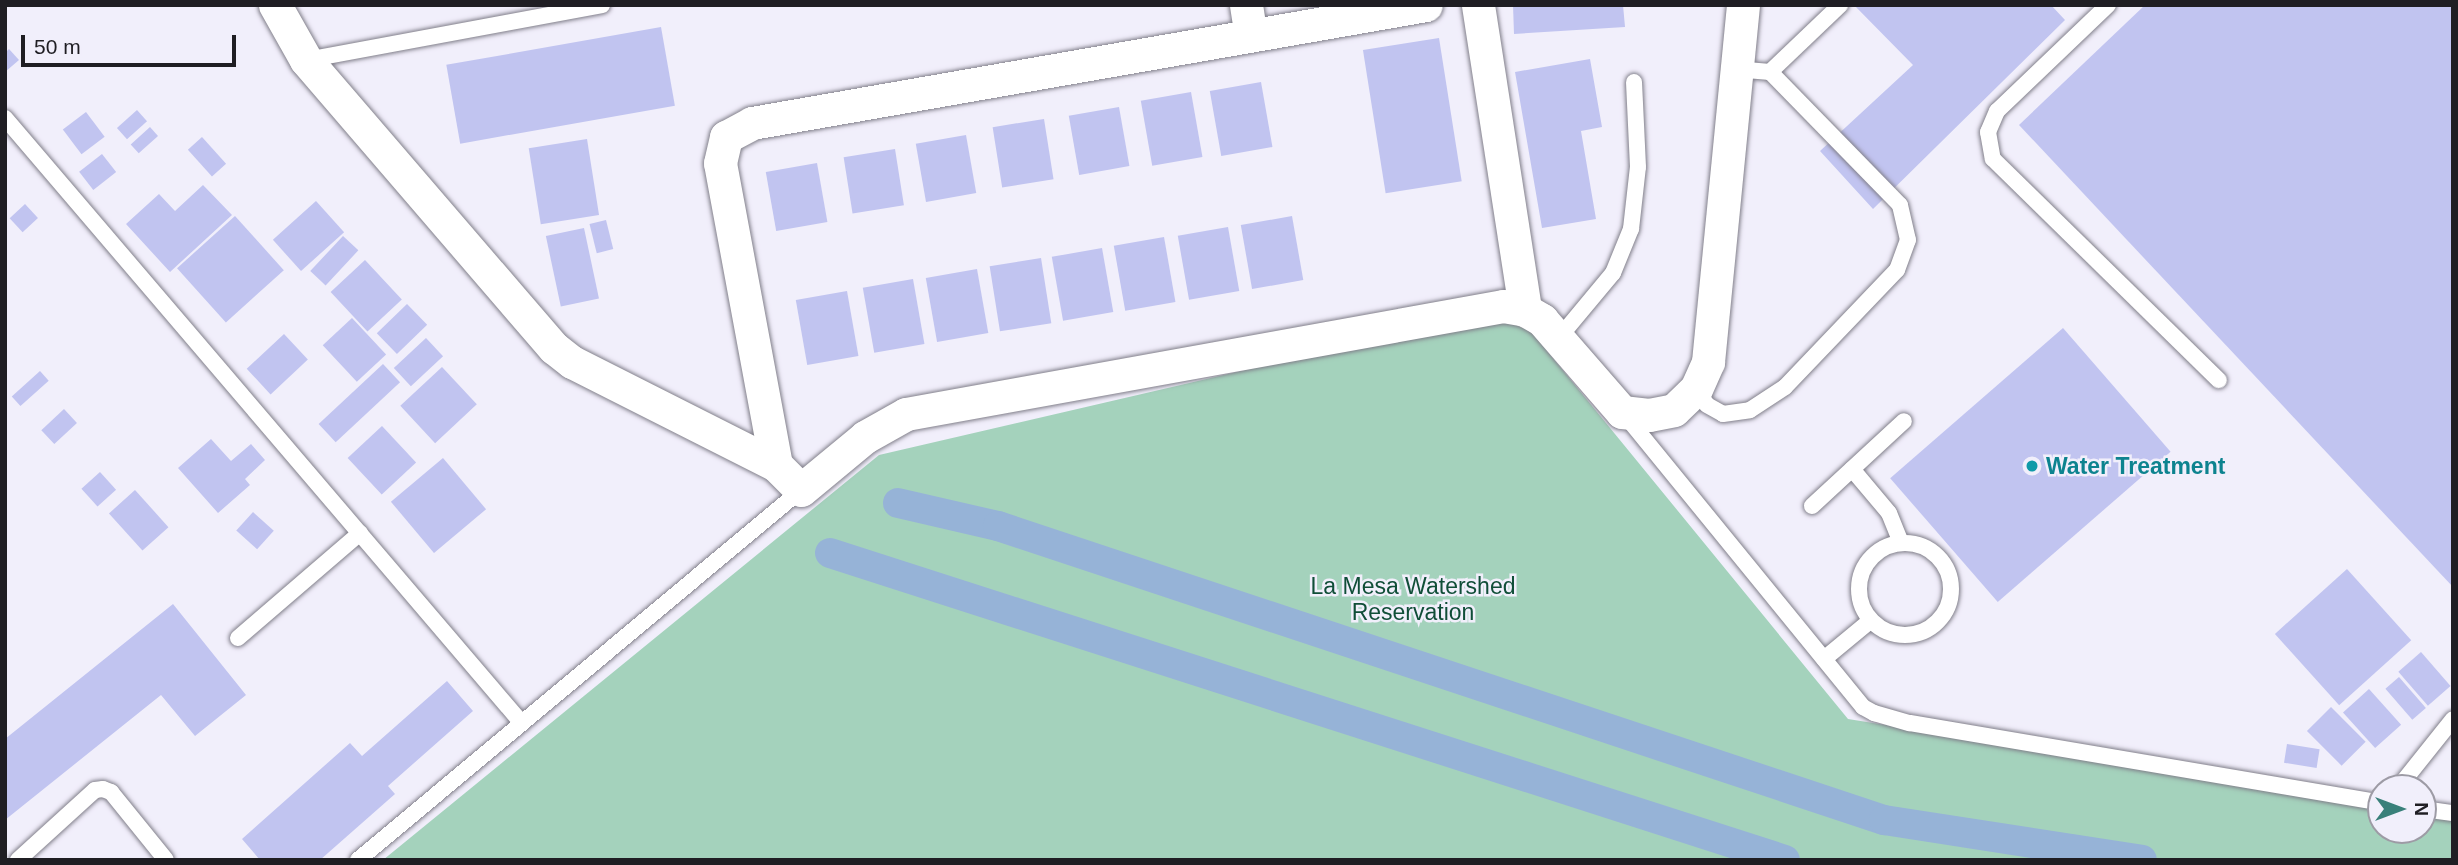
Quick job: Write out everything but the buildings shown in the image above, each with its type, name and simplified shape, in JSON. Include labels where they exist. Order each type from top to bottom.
[{"type":"street","points":[[275,5],[306,60],[554,348],[572,362],[776,465],[801,490],[865,437],[906,414],[1503,306],[1525,310],[1558,339],[1622,412],[1649,415],[1674,410],[1696,389],[1708,362],[1754,70],[1743,5]]},
{"type":"street","points":[[776,465],[720,163],[726,136],[752,123],[1248,20],[1426,5]]},
{"type":"street","points":[[1478,5],[1525,310]]},
{"type":"lane","points":[[306,60],[602,5]]},
{"type":"lane","points":[[1696,389],[1723,415],[1750,410],[1785,387],[1903,260],[1908,240],[1900,205],[1754,70],[1840,5]]},
{"type":"lane","points":[[2108,5],[1997,111],[1988,132],[1993,159],[2220,380]]},
{"type":"lane","points":[[1558,339],[1613,273],[1631,229],[1638,167],[1634,82]]},
{"type":"lane","points":[[5,118],[520,721]]},
{"type":"lane","points":[[1622,412],[1863,707],[1887,718],[2367,801]]},
{"type":"lane","points":[[1812,506],[1904,421]]},
{"type":"lane","points":[[1852,469],[1889,513],[1900,542]]},
{"type":"lane","points":[[358,860],[520,721],[801,490]]},
{"type":"lane","points":[[238,638],[360,533]]},
{"type":"lane","points":[[1900,542],[1928,549],[1947,570],[1951,584],[1945,613],[1924,632],[1910,635],[1895,635],[1871,621],[1859,594],[1860,580],[1874,555],[1900,542]]},
{"type":"lane","points":[[1824,659],[1871,621]]},
{"type":"lane","points":[[2409,774],[2453,719]]},
{"type":"lane","points":[[18,860],[95,790],[103,789],[111,792],[166,860]]},
{"type":"green space","name":"La Mesa Watershed Reservation","points":[[1512,308],[1848,719],[2367,802],[2367,844],[2437,844],[2437,813],[2453,816],[2453,860],[383,860],[879,455]]},
{"type":"waterway","points":[[898,503],[998,526],[1884,820],[2142,860]]},
{"type":"waterway","points":[[830,553],[1785,860]]},
{"type":"place","name":"Water Treatment","points":[[2032,466]]}]
